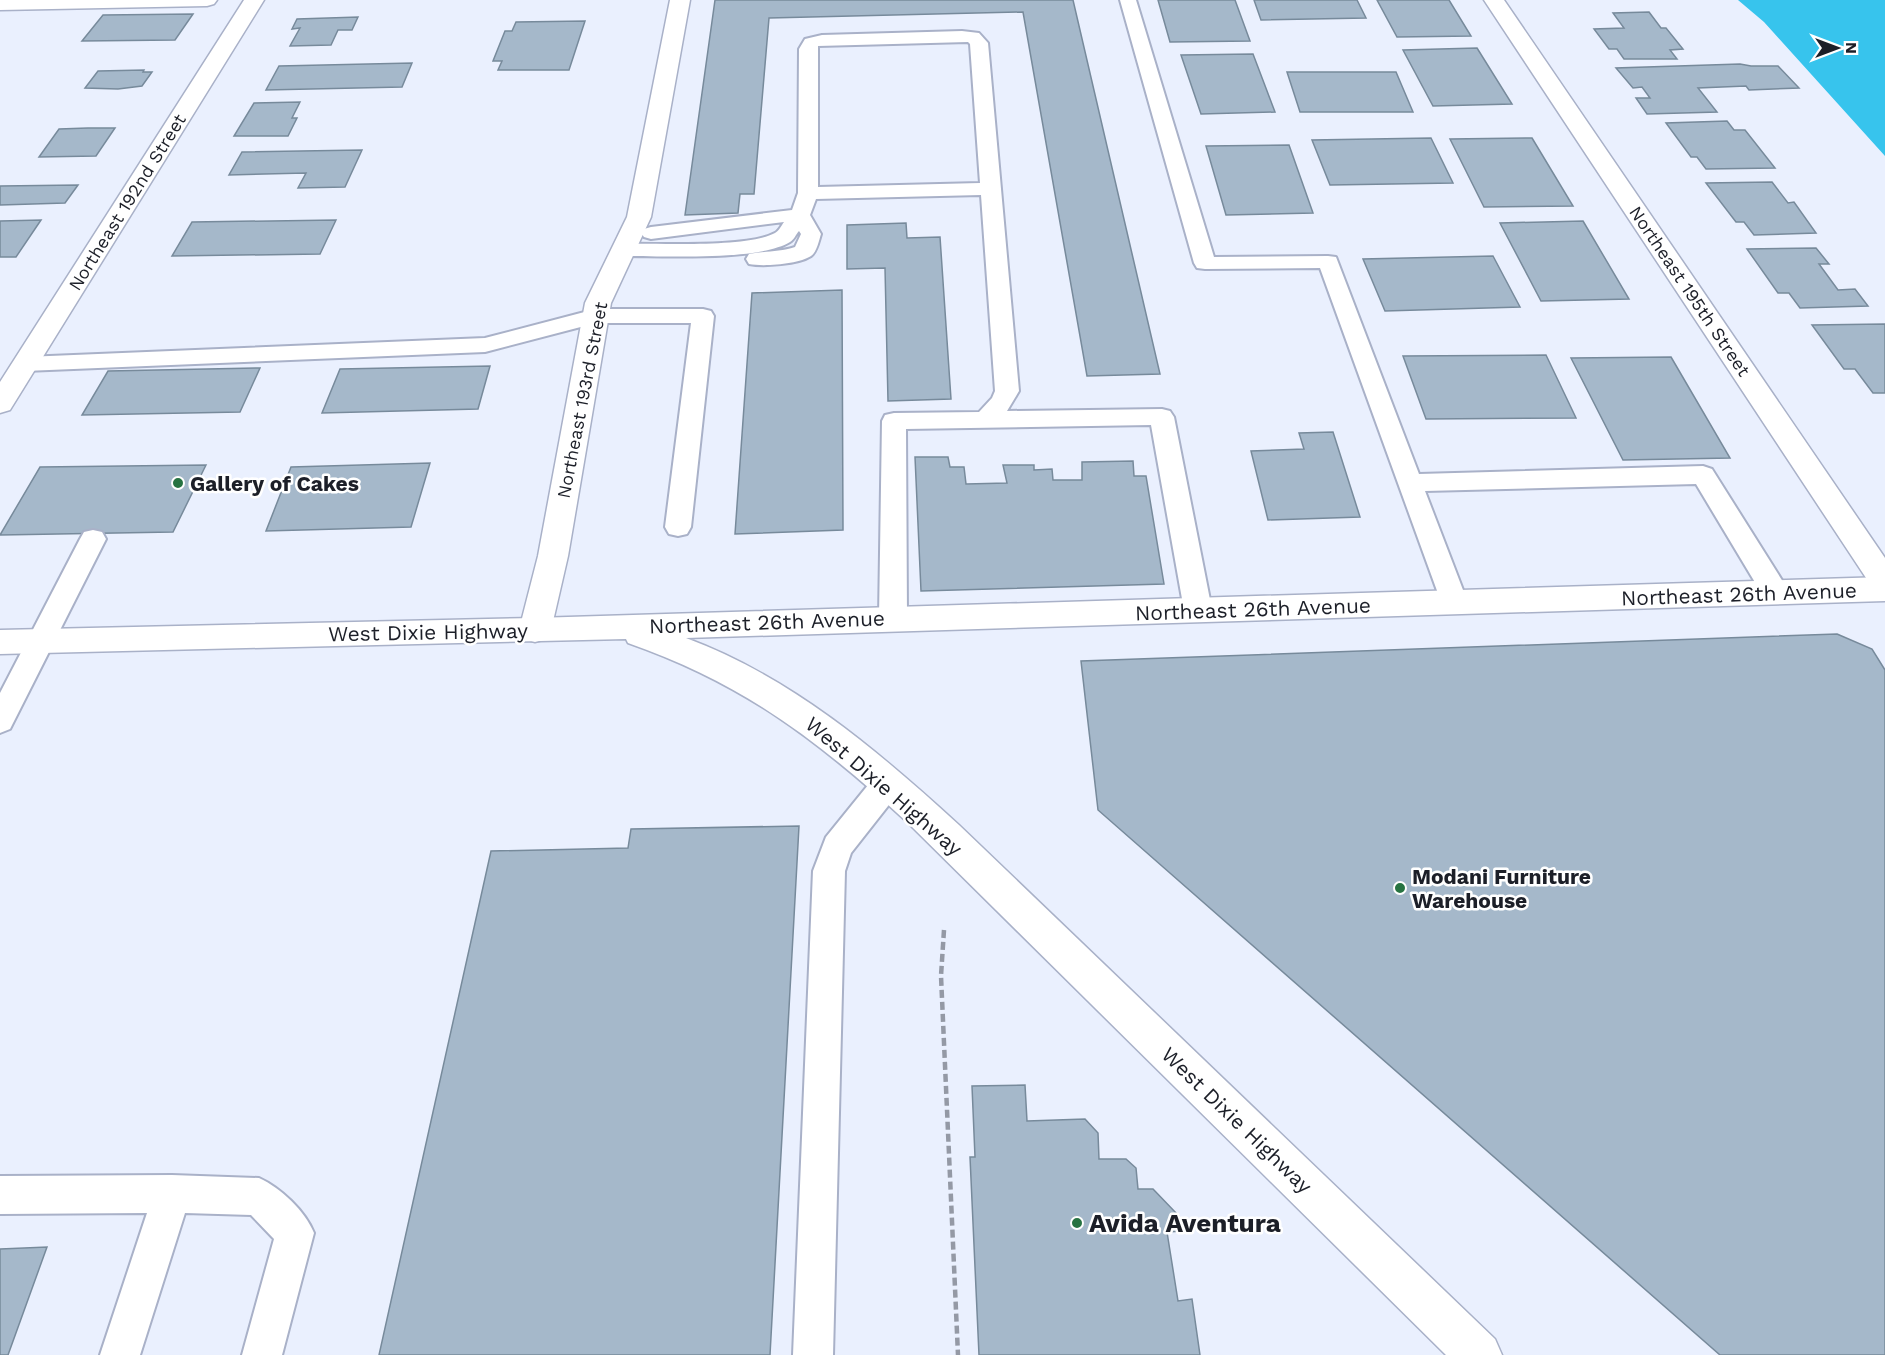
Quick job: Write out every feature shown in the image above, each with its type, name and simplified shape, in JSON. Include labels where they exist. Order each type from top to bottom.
[{"type":"street","points":[[0,4],[207,0]]},
{"type":"street","name":"Northeast 192nd Street","points":[[0,404],[254,0]]},
{"type":"street","name":"Northeast 193rd Street","points":[[535,630],[553,556],[598,303],[629,242],[644,195],[680,0]]},
{"type":"street","name":"Northeast 195th Street","points":[[1494,0],[1885,582]]},
{"type":"street","name":"Northeast 26th Avenue","points":[[621,627],[1885,589]]},
{"type":"street","name":"West Dixie Highway","points":[[0,642],[621,627],[685,650],[747,680],[831,734],[888,783],[946,836],[1479,1355]]},
{"type":"lane","points":[[1128,0],[1205,263],[1328,262],[1454,603]]},
{"type":"lane","points":[[800,215],[808,193],[808,49],[811,43],[822,40],[973,37],[979,44],[1007,391],[1003,401],[987,418]]},
{"type":"lane","points":[[808,193],[991,189]]},
{"type":"lane","points":[[629,242],[765,218],[800,215]]},
{"type":"lane","points":[[629,242],[757,258],[786,257],[804,251],[811,234],[800,215]]},
{"type":"lane","points":[[25,364],[485,345],[596,316],[703,315],[678,526]]},
{"type":"lane","points":[[893,618],[894,422],[987,418],[1162,417],[1198,610]]},
{"type":"lane","points":[[1409,483],[1703,475],[1775,592]]},
{"type":"lane","points":[[0,721],[93,539]]},
{"type":"lane","points":[[813,1355],[829,871],[837,847],[888,783]]},
{"type":"lane","points":[[0,1195],[172,1194],[259,1197],[295,1233],[262,1355]]},
{"type":"lane","points":[[120,1355],[172,1194]]},
{"type":"path","points":[[944,930],[942,976],[958,1355]]},
{"type":"water","points":[[1738,0],[1885,0],[1885,156],[1764,22]]},
{"type":"building","points":[[715,0],[1073,0],[1160,374],[1087,376],[1023,12],[769,18],[754,194],[740,194],[738,213],[685,215]]},
{"type":"building","points":[[1158,0],[1235,0],[1250,41],[1170,42]]},
{"type":"building","points":[[1254,0],[1357,0],[1366,18],[1261,20]]},
{"type":"building","points":[[1377,0],[1449,0],[1471,36],[1397,37]]},
{"type":"building","points":[[1649,12],[1661,28],[1666,28],[1683,49],[1670,50],[1677,59],[1624,59],[1617,49],[1609,49],[1594,29],[1624,28],[1613,13]]},
{"type":"building","points":[[193,14],[175,40],[82,41],[103,15]]},
{"type":"building","points":[[358,17],[352,30],[338,30],[331,45],[290,46],[300,28],[292,29],[297,19]]},
{"type":"building","points":[[585,21],[569,70],[498,70],[502,61],[493,61],[505,31],[512,31],[516,22]]},
{"type":"building","points":[[1477,48],[1512,104],[1433,106],[1403,50]]},
{"type":"building","points":[[1253,54],[1275,112],[1201,114],[1181,55]]},
{"type":"building","points":[[412,63],[402,87],[266,90],[279,66]]},
{"type":"building","points":[[1740,64],[1778,66],[1799,88],[1749,90],[1746,86],[1698,88],[1717,112],[1647,114],[1636,98],[1650,98],[1642,87],[1633,88],[1616,68]]},
{"type":"building","points":[[144,70],[143,72],[152,72],[142,86],[118,89],[85,88],[98,71]]},
{"type":"building","points":[[1287,72],[1396,72],[1413,112],[1300,112]]},
{"type":"building","points":[[300,102],[292,118],[297,118],[288,136],[234,136],[254,103]]},
{"type":"building","points":[[1727,121],[1734,130],[1745,130],[1775,168],[1706,169],[1697,157],[1691,157],[1666,123]]},
{"type":"building","points":[[115,128],[96,156],[39,157],[59,129]]},
{"type":"building","points":[[1431,138],[1453,183],[1330,185],[1312,140]]},
{"type":"building","points":[[1532,138],[1573,206],[1484,207],[1450,139]]},
{"type":"building","points":[[1289,145],[1313,213],[1226,215],[1206,146]]},
{"type":"building","points":[[362,150],[345,187],[298,188],[306,173],[229,175],[242,152]]},
{"type":"building","points":[[1772,182],[1788,203],[1794,202],[1816,233],[1754,235],[1744,222],[1736,222],[1706,183]]},
{"type":"building","points":[[78,185],[65,203],[0,205],[0,186]]},
{"type":"building","points":[[41,220],[16,257],[0,257],[0,221]]},
{"type":"building","points":[[336,220],[320,254],[172,256],[192,222]]},
{"type":"building","points":[[1583,221],[1629,299],[1541,301],[1500,223]]},
{"type":"building","points":[[906,223],[907,238],[940,237],[951,399],[888,401],[885,268],[847,269],[847,225]]},
{"type":"building","points":[[1816,248],[1829,264],[1819,264],[1838,290],[1855,289],[1868,306],[1800,308],[1789,293],[1778,293],[1747,249]]},
{"type":"building","points":[[1493,256],[1520,307],[1385,311],[1363,259]]},
{"type":"building","points":[[842,290],[843,530],[735,534],[752,293]]},
{"type":"building","points":[[1885,324],[1885,393],[1873,393],[1855,369],[1844,369],[1812,325]]},
{"type":"building","points":[[1546,355],[1576,418],[1426,419],[1403,356]]},
{"type":"building","points":[[1671,357],[1730,458],[1623,460],[1571,358]]},
{"type":"building","points":[[490,366],[478,409],[322,413],[340,369]]},
{"type":"building","points":[[260,368],[240,412],[82,415],[108,371]]},
{"type":"building","points":[[1333,432],[1360,517],[1268,520],[1251,451],[1304,449],[1299,433]]},
{"type":"building","points":[[915,457],[948,457],[950,467],[964,467],[966,484],[1007,483],[1003,465],[1034,465],[1034,470],[1052,469],[1053,480],[1082,480],[1082,462],[1133,461],[1134,476],[1146,476],[1164,584],[921,591]]},
{"type":"building","points":[[430,463],[411,527],[266,531],[291,467]]},
{"type":"building","points":[[206,465],[173,532],[0,535],[40,467]]},
{"type":"building","points":[[1837,634],[1872,649],[1885,670],[1885,1355],[1720,1355],[1098,810],[1081,661]]},
{"type":"building","points":[[799,826],[770,1355],[379,1355],[491,851],[628,848],[631,829]]},
{"type":"building","name":"Avida Aventura","points":[[1025,1085],[1027,1121],[1085,1119],[1098,1133],[1099,1159],[1126,1159],[1136,1168],[1138,1189],[1153,1189],[1179,1216],[1182,1231],[1167,1232],[1178,1301],[1192,1299],[1200,1355],[979,1355],[970,1157],[975,1157],[972,1086]]},
{"type":"building","points":[[47,1247],[8,1355],[0,1355],[0,1249]]},
{"type":"place","name":"Gallery of Cakes","points":[[178,483]]},
{"type":"place","name":"Modani Furniture Warehouse","points":[[1400,888]]},
{"type":"place","name":"Avida Aventura","points":[[1077,1223]]}]
